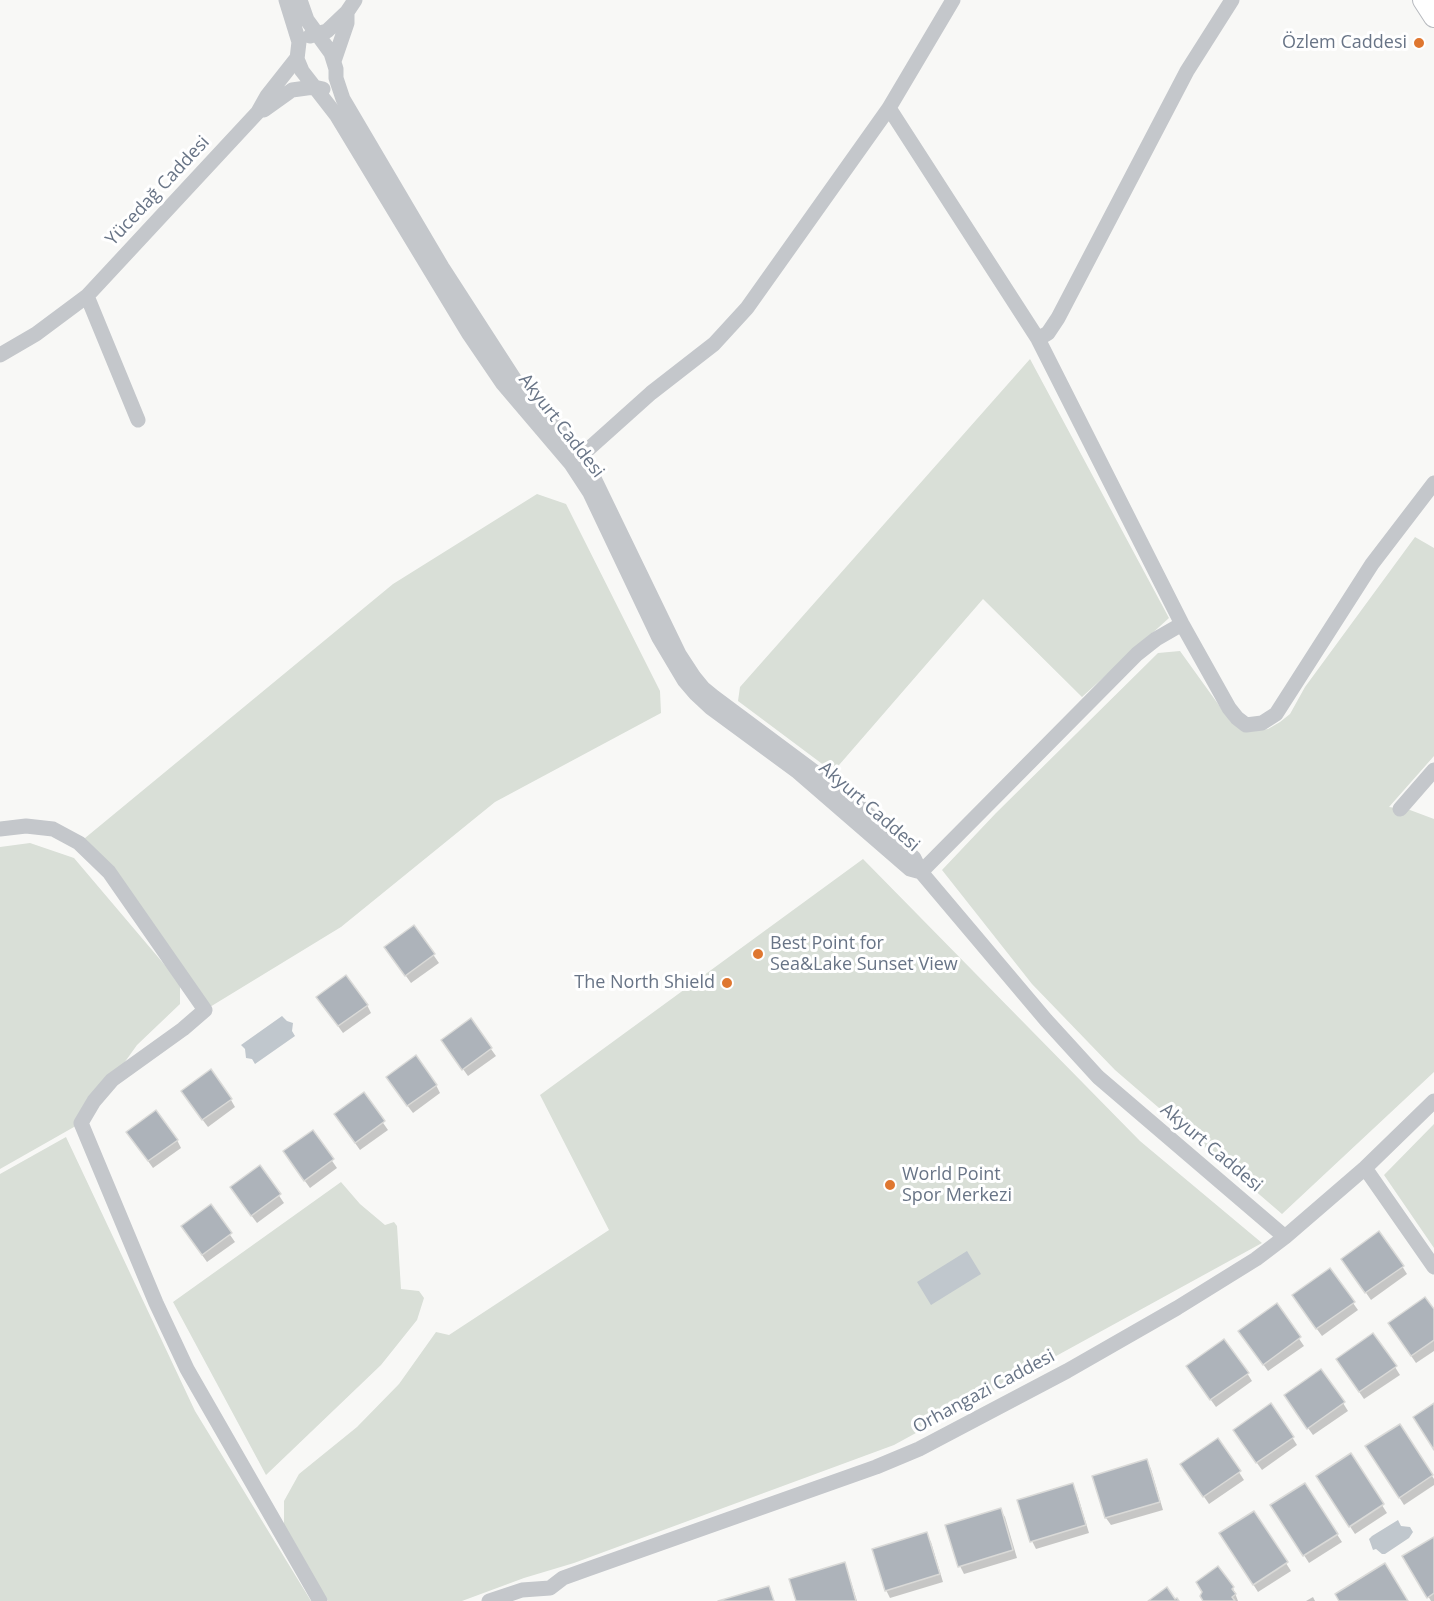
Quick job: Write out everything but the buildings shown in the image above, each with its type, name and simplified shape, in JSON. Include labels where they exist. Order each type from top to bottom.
[{"type":"main road","points":[[1424,0],[1434,17]]},
{"type":"street","name":"Akyurt Caddesi","points":[[286,0],[302,71],[337,116],[469,334],[503,384],[599,487],[679,654],[699,683],[714,697],[855,802],[914,858],[921,872],[1098,1077],[1285,1237]]},
{"type":"street","name":"Akyurt Caddesi","points":[[300,0],[307,20],[331,53],[343,99],[442,267],[493,347],[576,460]]},
{"type":"street","points":[[576,460],[651,393],[714,344],[747,308],[889,108],[953,0]]},
{"type":"street","points":[[1038,339],[1048,333],[1058,318],[1187,71],[1232,0]]},
{"type":"street","points":[[258,112],[309,36],[327,31],[351,6]]},
{"type":"street","points":[[334,61],[351,6]]},
{"type":"street","points":[[258,112],[268,108],[292,90],[314,87],[322,89],[328,87],[336,78]]},
{"type":"street","points":[[889,108],[1038,339],[1182,624],[1237,718],[1246,725],[1262,723],[1276,714],[1372,564],[1434,483]]},
{"type":"street","name":"Yücedağ Caddesi","points":[[0,355],[36,334],[87,296],[258,112]]},
{"type":"street","points":[[87,296],[138,420]]},
{"type":"street","points":[[921,872],[1137,654],[1156,639],[1182,624]]},
{"type":"street","points":[[1400,809],[1434,770]]},
{"type":"street","points":[[0,829],[26,826],[53,830],[79,843],[109,872],[205,1010],[183,1029],[112,1080],[94,1101],[81,1123],[156,1303],[187,1369],[320,1601]]},
{"type":"street","name":"Orhangazi Caddesi","points":[[489,1601],[522,1590],[548,1594],[563,1578],[876,1467],[919,1449],[1067,1371],[1177,1308],[1256,1259],[1365,1168],[1434,1101]]},
{"type":"street","points":[[1365,1168],[1434,1267]]},
{"type":"shaded area","points":[[1030,359],[1169,618],[1082,697],[983,599],[833,772],[738,701],[740,687]]},
{"type":"shaded area","points":[[537,494],[566,504],[660,691],[661,713],[495,802],[341,927],[205,1010],[79,843],[393,584]]},
{"type":"shaded area","points":[[1415,537],[1434,548],[1434,756],[1389,807],[1410,810],[1434,819],[1434,1072],[1282,1214],[1115,1070],[1032,984],[942,870],[996,813],[1158,653],[1180,651],[1231,722],[1254,731],[1268,729],[1280,722],[1290,714],[1305,687]]},
{"type":"shaded area","points":[[30,843],[74,858],[180,983],[180,1004],[137,1045],[81,1123],[0,1169],[0,847]]},
{"type":"shaded area","name":"World Point Spor Merkezi","points":[[863,859],[1140,1141],[1262,1243],[894,1445],[574,1563],[524,1578],[462,1601],[328,1601],[284,1526],[284,1501],[299,1474],[357,1427],[399,1384],[436,1332],[449,1335],[609,1230],[540,1095]]},
{"type":"shaded area","points":[[282,1016],[293,1023],[292,1031],[295,1036],[255,1064],[252,1059],[246,1058],[245,1049],[241,1045]]},
{"type":"shaded area","points":[[1434,1124],[1434,1248],[1384,1175]]},
{"type":"shaded area","points":[[66,1137],[195,1411],[311,1601],[0,1601],[0,1174]]},
{"type":"shaded area","points":[[341,1182],[360,1204],[385,1225],[394,1222],[397,1226],[401,1289],[419,1291],[424,1298],[417,1320],[381,1365],[266,1475],[173,1302]]},
{"type":"shaded area","points":[[967,1251],[981,1274],[931,1305],[917,1282]]},
{"type":"shaded area","points":[[1398,1520],[1401,1526],[1410,1527],[1413,1532],[1409,1538],[1385,1554],[1376,1549],[1373,1550],[1369,1539]]},
{"type":"place","name":"Özlem Caddesi","points":[[1419,43]]},
{"type":"place","name":"Best Point for Sea&Lake Sunset View","points":[[758,954]]},
{"type":"place","name":"The North Shield","points":[[727,983]]},
{"type":"place","name":"World Point Spor Merkezi","points":[[890,1185]]}]
